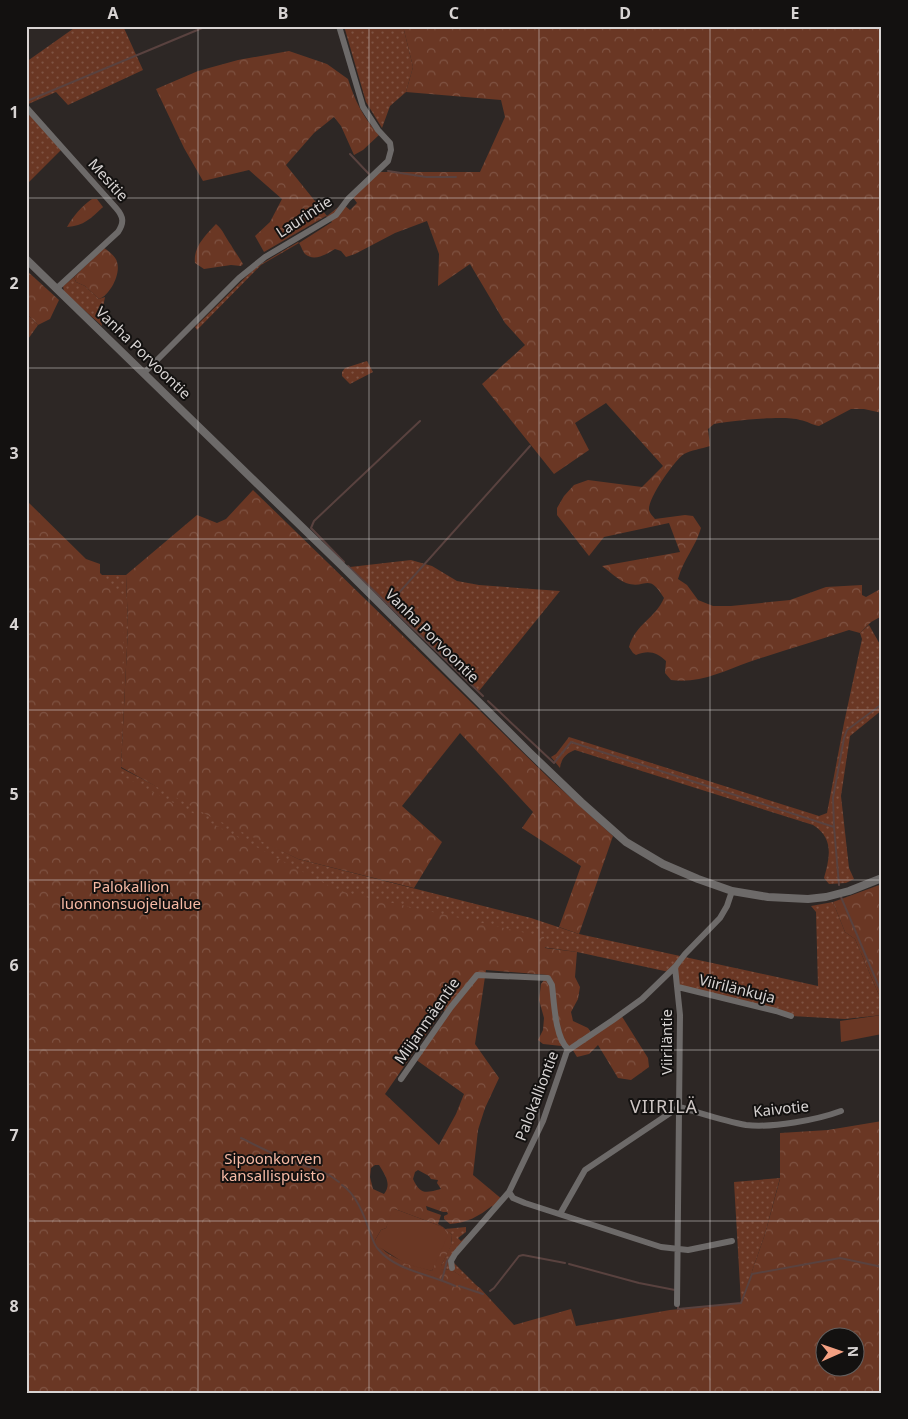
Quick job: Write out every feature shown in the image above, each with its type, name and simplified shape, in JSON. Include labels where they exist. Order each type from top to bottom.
[{"type":"street","name":"Laurintie","points":[[144,373],[239,278],[265,257],[336,215],[348,200],[388,161],[391,150],[390,143],[378,130],[363,107],[339,26]]},
{"type":"street","name":"Mesitie","points":[[26,107],[116,208],[123,224],[118,232],[56,289]]},
{"type":"street","name":"Vanha Porvoontie","points":[[26,259],[536,759],[626,842],[663,864],[698,879],[732,891],[768,897],[808,899],[826,897],[849,891],[882,878]]},
{"type":"street","points":[[675,967],[720,918],[727,906],[732,891]]},
{"type":"street","name":"Viiriläntie","points":[[675,967],[680,1015],[677,1304]]},
{"type":"street","name":"Palokalliontie","points":[[452,1268],[451,1261],[455,1254],[509,1192],[542,1121],[568,1050],[638,1002],[675,967]]},
{"type":"street","name":"Miijanmäentie","points":[[401,1079],[450,1007],[477,975],[548,978],[552,984],[560,1037],[568,1050]]},
{"type":"street","name":"Viirilänkuja","points":[[678,987],[762,1007],[790,1016]]},
{"type":"street","points":[[560,1214],[585,1170],[679,1107]]},
{"type":"street","name":"Kaivotie","points":[[679,1107],[745,1124],[762,1126],[827,1116],[841,1111]]},
{"type":"street","points":[[509,1192],[513,1198],[661,1247],[699,1249],[732,1241]]},
{"type":"green space","points":[[77,26],[123,26],[143,70],[68,105],[56,92],[26,105],[26,62]]},
{"type":"green space","points":[[344,26],[403,26],[413,67],[406,92],[390,106],[382,128],[366,102]]},
{"type":"green space","points":[[403,26],[882,26],[882,413],[864,409],[851,409],[819,426],[803,421],[782,418],[714,424],[708,429],[710,446],[684,454],[680,458],[657,489],[649,510],[655,519],[685,515],[693,516],[701,528],[678,579],[687,585],[698,600],[713,606],[731,606],[790,600],[826,587],[862,585],[862,595],[866,597],[882,588],[882,616],[871,622],[860,633],[849,630],[711,676],[691,680],[671,680],[665,673],[666,661],[656,654],[648,652],[636,655],[633,653],[629,647],[632,639],[641,626],[656,611],[664,598],[654,585],[650,583],[633,585],[626,583],[602,566],[680,552],[669,523],[604,537],[589,556],[557,515],[557,508],[564,496],[574,485],[588,480],[642,487],[663,466],[606,403],[575,423],[589,450],[554,474],[482,384],[525,345],[505,323],[470,264],[438,286],[439,254],[427,221],[395,233],[346,257],[341,251],[335,249],[320,256],[309,256],[304,253],[299,243],[332,222],[326,216],[264,252],[255,236],[270,222],[282,199],[249,170],[203,181],[184,148],[156,89],[198,71],[238,60],[289,51],[327,64],[348,79],[360,108],[368,122],[379,135],[363,150],[354,155],[341,126],[334,117],[314,133],[286,165],[327,216],[341,205],[350,210],[357,203],[352,196],[376,172],[480,172],[505,117],[501,100],[406,92],[413,67]]},
{"type":"green space","points":[[26,111],[61,150],[26,185]]},
{"type":"green space","points":[[92,199],[97,199],[103,207],[83,223],[67,227],[78,212]]},
{"type":"green space","points":[[216,224],[242,261],[243,264],[241,266],[231,265],[204,269],[195,263],[198,247]]},
{"type":"green space","points":[[298,242],[261,265],[197,330],[195,327],[256,267]]},
{"type":"green space","points":[[104,248],[112,254],[118,267],[114,284],[99,299],[85,286],[76,282],[74,277]]},
{"type":"green space","points":[[26,270],[59,300],[50,319],[38,325],[29,316],[26,307]]},
{"type":"green space","points":[[74,277],[76,282],[85,286],[99,299],[105,297],[101,317],[102,326],[64,292],[63,286]]},
{"type":"green space","points":[[26,307],[29,316],[38,325],[26,342]]},
{"type":"green space","points":[[367,361],[373,372],[350,384],[342,376],[345,368]]},
{"type":"green space","points":[[253,490],[550,779],[613,836],[579,934],[559,927],[581,866],[522,828],[533,812],[460,733],[402,806],[442,842],[414,888],[298,859],[209,816],[121,767],[128,627],[126,575],[197,515],[217,523],[226,519]]},
{"type":"green space","points":[[26,500],[86,559],[100,564],[100,573],[125,598],[119,774],[339,891],[544,937],[545,948],[577,952],[575,977],[580,987],[578,999],[571,1012],[573,1021],[588,1028],[592,1034],[621,1015],[648,1058],[649,1067],[631,1080],[618,1078],[598,1045],[589,1054],[577,1057],[571,1047],[543,1044],[538,1040],[543,1030],[544,1018],[539,1000],[541,984],[548,975],[486,970],[475,1044],[499,1078],[485,1108],[478,1130],[473,1175],[503,1200],[495,1209],[492,1206],[472,1218],[450,1224],[444,1219],[444,1216],[448,1214],[447,1212],[426,1206],[427,1210],[441,1215],[438,1224],[443,1227],[452,1235],[451,1246],[441,1266],[442,1270],[450,1269],[480,1288],[514,1325],[571,1309],[576,1326],[670,1310],[741,1303],[765,1234],[780,1179],[780,1133],[828,1130],[882,1121],[882,1393],[26,1393]],"holes":[[[443,1010],[446,1012],[415,1059],[464,1094],[456,1114],[439,1145],[385,1094]],[[379,1165],[388,1183],[384,1194],[373,1189],[370,1177],[371,1168]],[[418,1170],[431,1179],[438,1180],[437,1183],[441,1189],[424,1192],[418,1188],[413,1179],[415,1172]],[[395,1209],[443,1227],[445,1231],[432,1271],[393,1256],[386,1252],[375,1240],[381,1230],[386,1228]]]},
{"type":"green space","points":[[411,560],[432,566],[457,581],[479,585],[560,591],[479,691],[350,567]]},
{"type":"green space","points":[[100,575],[126,575],[128,627],[121,768],[298,859],[531,918],[579,934],[818,986],[816,912],[811,906],[833,902],[845,932],[855,939],[882,1002],[882,1015],[845,1019],[791,1016],[678,987],[675,967],[669,972],[577,952],[506,942],[241,879],[26,719]]},
{"type":"green space","points":[[869,625],[882,648],[882,710],[850,736],[841,796],[849,868],[854,879],[846,883],[829,884],[824,878],[829,848],[820,830],[813,825],[575,750],[565,756],[560,768],[551,757],[556,754],[569,737],[819,816],[827,813],[862,639],[860,633]]},
{"type":"green space","points":[[882,884],[882,1002],[855,939],[845,932],[833,902]]},
{"type":"green space","points":[[882,1015],[882,1034],[841,1042],[840,1021]]},
{"type":"green space","points":[[780,1178],[765,1234],[741,1303],[734,1182]]},
{"type":"green space","points":[[395,1209],[443,1227],[448,1235],[432,1271],[406,1264],[376,1245],[375,1240],[381,1230],[386,1228],[391,1213]]},
{"type":"green space","points":[[466,1227],[466,1232],[458,1238],[461,1241],[468,1235],[453,1262],[480,1289],[450,1269],[442,1270],[440,1268],[451,1245],[452,1235],[445,1229]]},
{"type":"waterway","points":[[27,101],[207,26]]},
{"type":"waterway","points":[[350,154],[369,174]]},
{"type":"waterway","points":[[388,171],[426,177],[456,177]]},
{"type":"waterway","points":[[344,562],[311,528],[314,521],[420,421]]},
{"type":"waterway","points":[[388,605],[530,446]]},
{"type":"waterway","points":[[348,566],[483,696]]},
{"type":"waterway","points":[[488,701],[554,763],[571,742],[834,827]]},
{"type":"waterway","points":[[839,885],[833,798],[844,738],[847,730],[882,704]]},
{"type":"waterway","points":[[841,897],[882,994]]},
{"type":"waterway","points":[[241,1138],[284,1159],[325,1173],[339,1182]]},
{"type":"waterway","points":[[342,1185],[356,1200],[374,1243],[385,1256],[404,1267],[455,1286]]},
{"type":"waterway","points":[[490,1291],[519,1256],[523,1255],[565,1263]]},
{"type":"waterway","points":[[442,1280],[447,1261],[450,1257]]},
{"type":"waterway","points":[[678,1306],[678,1309],[741,1303],[752,1274],[840,1258],[882,1267]]},
{"type":"waterway","points":[[569,1264],[639,1283],[675,1290]]},
{"type":"waterway","points":[[459,1286],[483,1294]]},
{"type":"district","name":"VIIRILÄ","points":[[664,1107]]},
{"type":"park label","name":"Palokallion luonnonsuojelualue","points":[[131,896]]},
{"type":"park label","name":"Sipoonkorven kansallispuisto","points":[[273,1168]]}]
